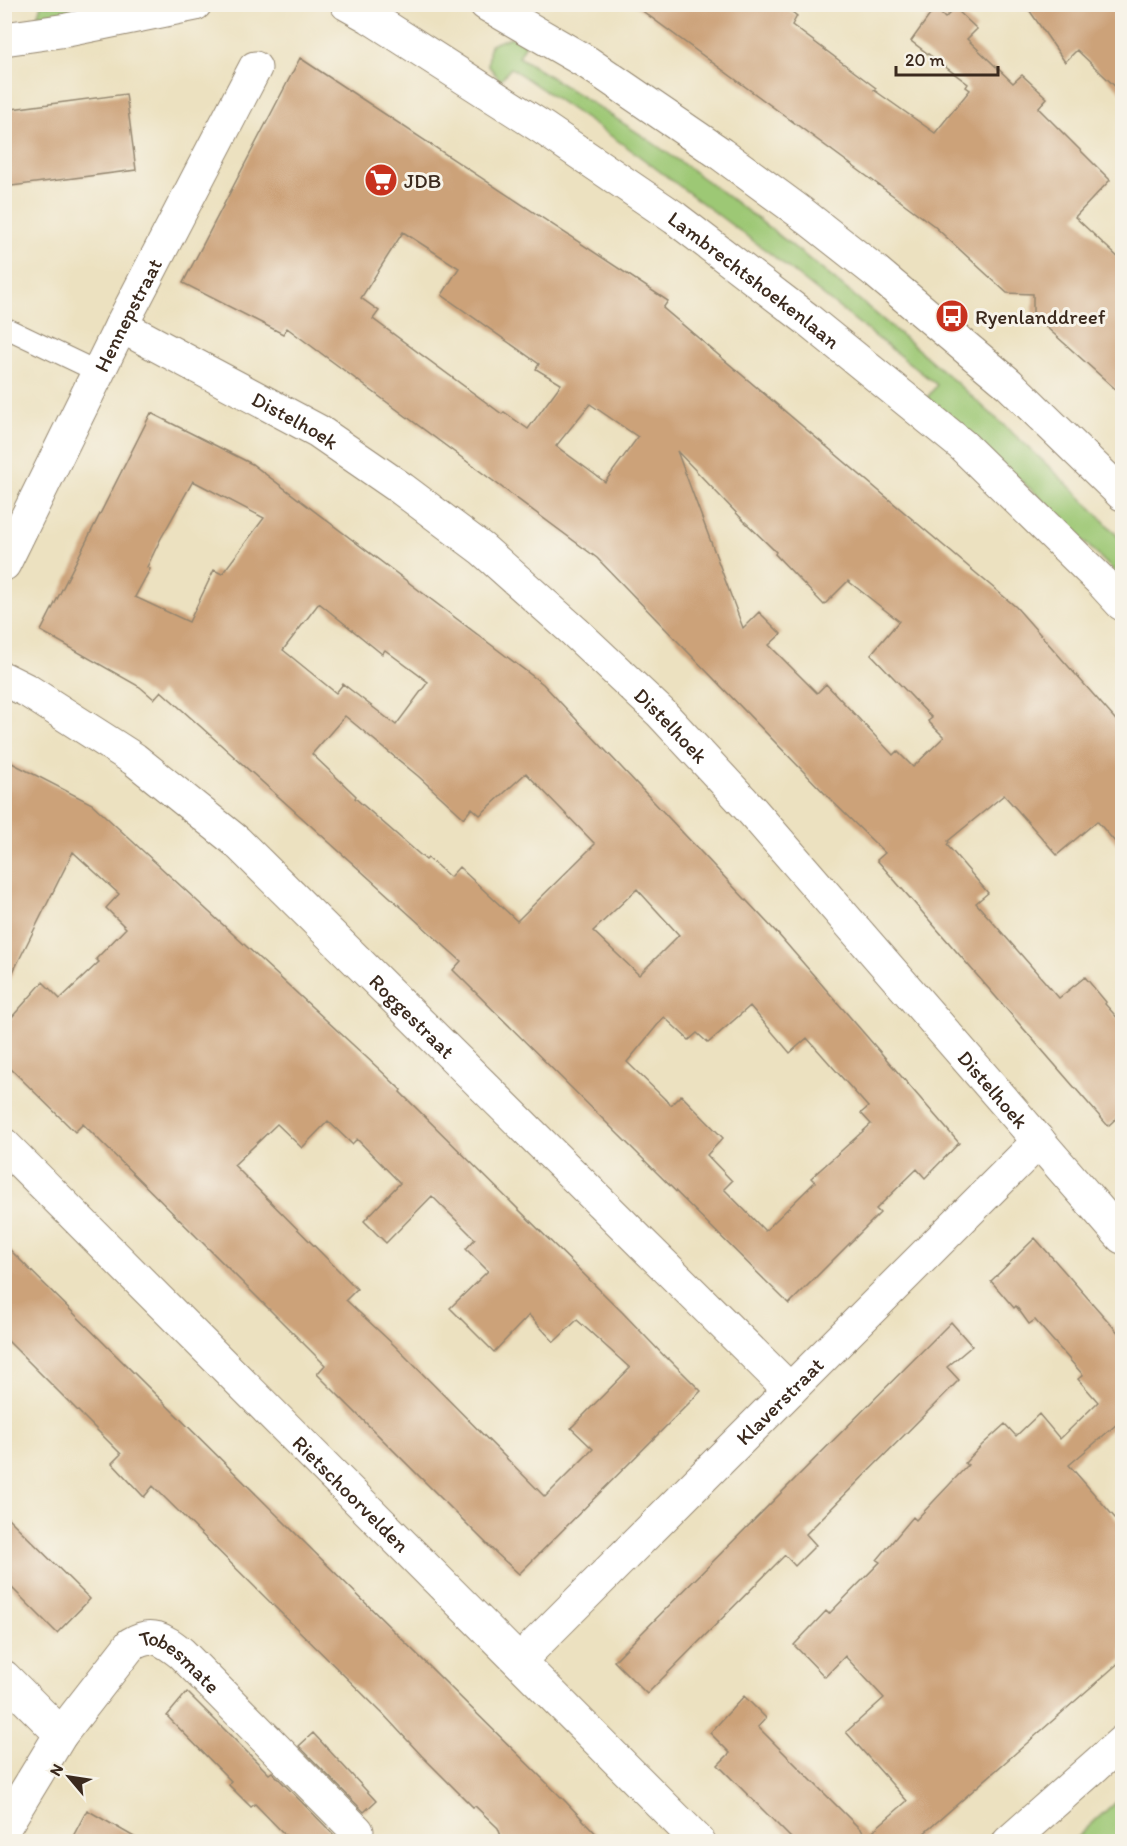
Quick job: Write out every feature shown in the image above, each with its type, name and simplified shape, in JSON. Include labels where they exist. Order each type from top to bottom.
[{"type":"street","points":[[4,39],[67,30],[195,4]]},
{"type":"street","points":[[486,4],[588,63],[721,154],[800,212],[1009,384],[1122,494]]},
{"type":"street","name":"Lambrechtshoekenlaan","points":[[365,9],[675,218],[807,319],[962,445],[1122,604]]},
{"type":"street","name":"Hennepstraat","points":[[4,564],[98,372],[255,68]]},
{"type":"street","name":"Distelhoek","points":[[122,326],[318,430],[482,549],[567,624],[661,712],[753,812],[1122,1237]]},
{"type":"street","name":"Roggestraat","points":[[4,679],[28,691],[134,759],[236,841],[790,1390]]},
{"type":"street","name":"Klaverstraat","points":[[519,1661],[1039,1141]]},
{"type":"street","name":"Rietschoorvelden","points":[[4,1145],[699,1842]]},
{"type":"street","name":"Tobesmate","points":[[4,1828],[61,1734],[130,1644],[142,1637],[154,1637],[167,1642],[181,1653],[357,1831]]},
{"type":"street","points":[[4,1677],[61,1734]]},
{"type":"street","points":[[1009,1842],[1122,1742]]},
{"type":"lane","points":[[4,327],[98,372]]},
{"type":"green space","points":[[41,5],[109,5],[37,17]]},
{"type":"green space","points":[[511,37],[526,44],[519,57],[636,132],[771,229],[885,321],[959,385],[1063,480],[1122,541],[1122,579],[1034,492],[927,398],[937,385],[768,252],[627,147],[511,68],[500,80],[488,65],[490,45]]},
{"type":"green space","points":[[1122,1796],[1122,1841],[1073,1841]]},
{"type":"building","points":[[633,4],[782,4],[797,16],[792,25],[876,88],[874,90],[935,133],[970,90],[966,87],[968,84],[911,41],[935,8],[945,18],[955,8],[977,29],[967,39],[1013,83],[1022,75],[1047,98],[1038,108],[1110,180],[1075,217],[1122,261],[1122,395],[1033,313],[1033,294],[1007,293],[933,225]]},
{"type":"building","points":[[1025,4],[1122,4],[1122,93],[1077,50],[1065,62]]},
{"type":"building","points":[[300,58],[668,301],[663,308],[1016,607],[1122,727],[1122,850],[1097,821],[1057,855],[1004,795],[948,841],[947,845],[988,893],[976,903],[1059,998],[1085,977],[1122,1023],[1122,1113],[1108,1126],[877,860],[885,853],[597,558],[287,328],[283,334],[183,283]],"holes":[[[403,232],[459,268],[442,295],[539,364],[536,369],[561,384],[528,429],[504,412],[502,414],[373,319],[379,311],[361,298]],[[590,404],[638,437],[605,482],[556,446]],[[677,451],[776,552],[775,554],[824,605],[848,581],[899,621],[871,654],[932,718],[928,721],[944,737],[913,767],[897,751],[893,755],[826,684],[817,693],[769,645],[781,634],[759,612],[743,628]]]},
{"type":"building","points":[[126,94],[136,170],[4,187],[4,110]]},
{"type":"building","points":[[151,413],[252,464],[543,684],[778,934],[959,1143],[925,1178],[917,1169],[876,1209],[880,1213],[789,1304],[453,970],[461,961],[230,753],[161,691],[154,699],[140,687],[41,631]],"holes":[[[193,481],[264,518],[222,574],[214,570],[189,622],[135,597],[150,569],[147,567]],[[319,603],[382,654],[385,650],[428,682],[396,725],[343,684],[336,693],[283,650]],[[345,716],[418,776],[464,818],[472,808],[480,815],[526,773],[595,844],[517,921],[459,867],[450,877],[428,858],[426,860],[355,798],[356,796],[312,754]],[[637,889],[679,935],[639,975],[593,931]],[[750,1006],[790,1053],[807,1038],[868,1107],[861,1113],[871,1124],[811,1178],[815,1182],[765,1231],[724,1189],[732,1181],[707,1155],[723,1138],[681,1095],[671,1105],[627,1062],[664,1017],[689,1040],[697,1033],[708,1043]]]},
{"type":"building","points":[[4,759],[92,804],[401,1090],[400,1092],[701,1391],[519,1574],[317,1374],[325,1365],[206,1246],[83,1124],[75,1132],[4,1062],[4,1026],[43,982],[60,999],[99,962],[96,959],[126,928],[106,908],[119,894],[73,852],[4,990]],"holes":[[[328,1121],[352,1144],[357,1139],[400,1183],[364,1221],[386,1243],[432,1196],[475,1239],[466,1249],[488,1271],[450,1308],[494,1352],[529,1315],[554,1342],[577,1320],[630,1368],[571,1428],[593,1449],[545,1497],[346,1300],[357,1289],[234,1165],[277,1124],[302,1148]]]},
{"type":"building","points":[[1035,1238],[1122,1337],[1122,1430],[1117,1424],[1069,1465],[1122,1526],[1122,1660],[914,1842],[795,1842],[718,1765],[730,1753],[710,1733],[744,1696],[766,1718],[758,1727],[867,1836],[907,1801],[846,1732],[884,1698],[845,1656],[825,1677],[794,1645],[826,1611],[829,1614],[880,1562],[877,1560],[913,1517],[916,1520],[968,1465],[965,1463],[1005,1424],[1016,1436],[1039,1414],[1060,1439],[1098,1402],[1078,1379],[1083,1375],[1035,1320],[1029,1324],[1016,1306],[1014,1308],[991,1281]]},
{"type":"building","points":[[4,1244],[604,1842],[507,1842],[501,1836],[498,1828],[475,1806],[473,1807],[384,1715],[153,1486],[144,1497],[112,1463],[121,1454],[4,1337]]},
{"type":"building","points":[[951,1322],[972,1346],[947,1367],[959,1380],[806,1534],[816,1545],[795,1566],[785,1555],[647,1694],[614,1661]]},
{"type":"building","points":[[4,1514],[90,1599],[57,1633],[4,1580]]},
{"type":"building","points":[[187,1692],[269,1774],[272,1772],[337,1838],[333,1842],[292,1842],[255,1804],[251,1807],[229,1785],[231,1781],[167,1716]]},
{"type":"building","points":[[313,1733],[376,1801],[364,1812],[299,1746]]},
{"type":"building","points":[[87,1810],[143,1842],[70,1842]]},
{"type":"place","name":"JDB","points":[[381,180]]},
{"type":"place","name":"Ryenlanddreef","points":[[952,316]]}]
